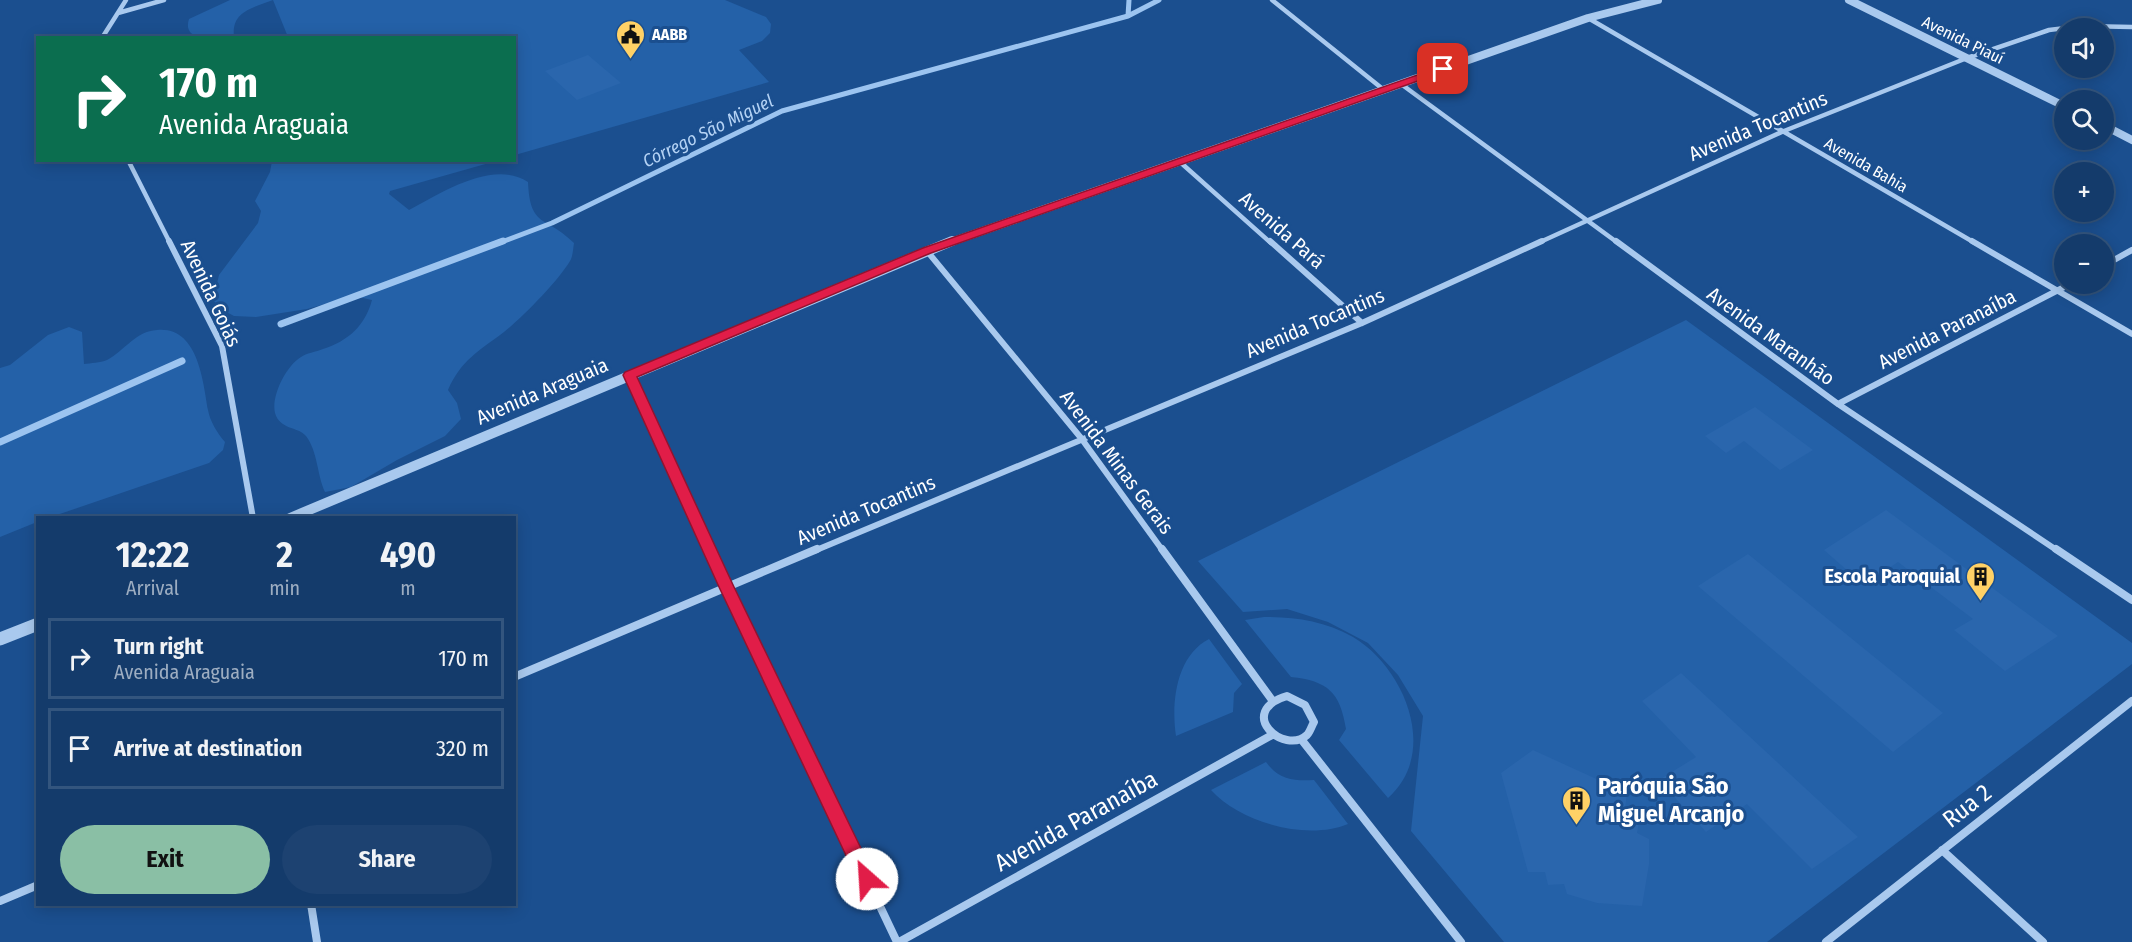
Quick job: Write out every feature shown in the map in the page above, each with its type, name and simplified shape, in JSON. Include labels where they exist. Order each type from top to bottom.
[{"type":"street","points":[[103,36],[126,0]]},
{"type":"street","points":[[118,13],[164,0]]},
{"type":"street","points":[[1272,0],[1384,90]]},
{"type":"street","name":"Avenida Araguaia","points":[[295,516],[927,250],[1588,18],[1658,0]]},
{"type":"street","name":"Avenida Piauí","points":[[1849,0],[2054,101]]},
{"type":"street","name":"Avenida Bahia","points":[[1588,18],[2054,290]]},
{"type":"street","name":"Avenida Tocantins","points":[[516,676],[1081,438],[1362,323],[1784,131],[1967,58],[2049,30],[2082,26],[2132,27]]},
{"type":"street","name":"Avenida Maranhão","points":[[1401,84],[1838,404],[2132,600]]},
{"type":"street","points":[[2114,131],[2132,140]]},
{"type":"street","name":"Avenida Goiás","points":[[129,162],[222,346],[253,516]]},
{"type":"street","name":"Avenida Pará","points":[[1180,162],[1362,323]]},
{"type":"street","name":"Avenida Minas Gerais","points":[[927,250],[1081,438],[1272,700]]},
{"type":"street","points":[[2114,260],[2132,250]]},
{"type":"street","name":"Avenida Paranaíba","points":[[1838,404],[2054,292]]},
{"type":"street","name":"Avenida Bahia","points":[[2061,294],[2132,334]]},
{"type":"street","points":[[630,375],[727,587],[898,942]]},
{"type":"street","points":[[0,639],[36,625]]},
{"type":"street","points":[[1287,696],[1302,702],[1309,708],[1314,722],[1312,729],[1301,739],[1286,741],[1272,735],[1264,723],[1263,716],[1264,710],[1272,700],[1287,696]]},
{"type":"street","name":"Rua 2","points":[[1826,942],[2132,701]]},
{"type":"street","name":"Avenida Paranaíba","points":[[898,942],[1272,735]]},
{"type":"street","points":[[1301,739],[1461,942]]},
{"type":"street","points":[[1942,850],[2043,942]]},
{"type":"street","points":[[0,902],[36,886]]},
{"type":"street","points":[[311,906],[317,942]]},
{"type":"shaded area","points":[[230,0],[273,0],[251,8],[240,16],[236,21],[234,36],[196,36],[188,27],[189,19]]},
{"type":"shaded area","name":"AABB","points":[[273,0],[725,0],[766,17],[771,24],[770,33],[762,41],[739,50],[769,82],[516,155],[516,36],[288,36]]},
{"type":"shaded area","points":[[272,162],[492,162],[390,191],[389,194],[409,210],[467,181],[499,174],[514,176],[528,182],[529,197],[536,215],[574,243],[570,261],[549,288],[512,325],[465,363],[453,380],[448,390],[457,403],[461,419],[445,436],[351,487],[325,492],[310,442],[302,433],[285,425],[277,418],[274,406],[281,382],[295,361],[348,337],[365,318],[372,300],[354,296],[307,309],[256,317],[234,316],[221,309],[213,300],[219,275],[258,223],[261,211],[255,201],[270,172]]},
{"type":"shaded area","points":[[1686,320],[2132,643],[2132,664],[1767,942],[1504,942],[1411,831],[1423,716],[1398,675],[1368,643],[1328,622],[1287,609],[1243,612],[1198,561]]},
{"type":"shaded area","points":[[69,327],[82,332],[84,364],[107,360],[136,338],[150,331],[171,331],[182,337],[196,358],[210,418],[225,442],[223,450],[209,463],[54,516],[36,516],[36,522],[0,537],[0,368],[10,365],[48,335]]},
{"type":"shaded area","points":[[1264,617],[1310,621],[1331,627],[1353,637],[1387,668],[1400,689],[1409,712],[1413,735],[1412,758],[1404,779],[1388,798],[1339,740],[1346,729],[1336,697],[1323,685],[1291,677],[1245,620]]},
{"type":"shaded area","points":[[1209,639],[1242,684],[1234,693],[1233,712],[1176,736],[1174,709],[1178,682],[1189,657]]},
{"type":"shaded area","points":[[1266,762],[1276,773],[1287,778],[1314,780],[1348,824],[1332,829],[1314,830],[1275,826],[1239,812],[1211,790]]},
{"type":"building","points":[[588,55],[621,83],[577,100],[545,71]]},
{"type":"building","points":[[1755,407],[1813,450],[1780,470],[1744,441],[1726,453],[1705,436]]},
{"type":"building","name":"Escola Paroquial","points":[[1886,510],[2058,636],[2005,671],[1954,630],[1973,619],[1898,562],[1864,585],[1824,550]]},
{"type":"building","points":[[1748,554],[1943,713],[1893,752],[1698,586]]},
{"type":"building","points":[[1681,673],[1858,837],[1812,869],[1747,804],[1706,832],[1659,780],[1696,757],[1642,701]]},
{"type":"building","name":"Paróquia São Miguel Arcanjo","points":[[1533,750],[1627,793],[1625,809],[1640,817],[1637,833],[1649,839],[1649,864],[1642,906],[1597,903],[1567,894],[1564,884],[1548,885],[1545,872],[1528,872],[1501,773]]},
{"type":"waterway","points":[[1128,16],[1129,0]]},
{"type":"waterway","name":"Córrego São Miguel","points":[[1128,16],[1159,0]]},
{"type":"waterway","name":"Córrego São Miguel","points":[[499,243],[552,223],[782,111],[1128,16]]},
{"type":"waterway","name":"Córrego São Miguel","points":[[281,324],[503,241]]},
{"type":"waterway","name":"Córrego São Miguel","points":[[0,442],[182,361]]},
{"type":"place","name":"AABB","points":[[631,60]]},
{"type":"place","name":"Escola Paroquial","points":[[1981,602]]},
{"type":"place","name":"Paróquia São Miguel Arcanjo","points":[[1577,826]]},
{"type":"route","points":[[867,879],[727,587],[630,375],[927,250],[1443,69]]}]
